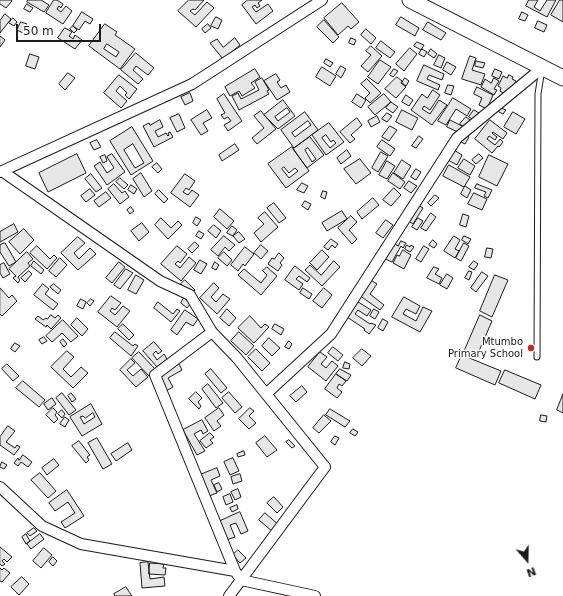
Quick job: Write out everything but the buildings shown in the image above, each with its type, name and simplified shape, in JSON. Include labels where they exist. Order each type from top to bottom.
[{"type":"street","points":[[1,172],[192,84],[322,0]]},
{"type":"street","points":[[410,0],[563,78]]},
{"type":"street","points":[[266,394],[331,334],[457,138],[542,68]]},
{"type":"street","points":[[1,172],[160,281],[190,295],[212,332],[237,358],[325,466],[238,576],[229,596]]},
{"type":"street","points":[[212,332],[155,375],[238,576]]},
{"type":"street","points":[[0,487],[42,526],[81,544],[238,576],[314,596]]},
{"type":"lane","points":[[537,357],[538,94],[542,68]]},
{"type":"place","name":"Mtumbo Primary School","points":[[531,348]]}]
